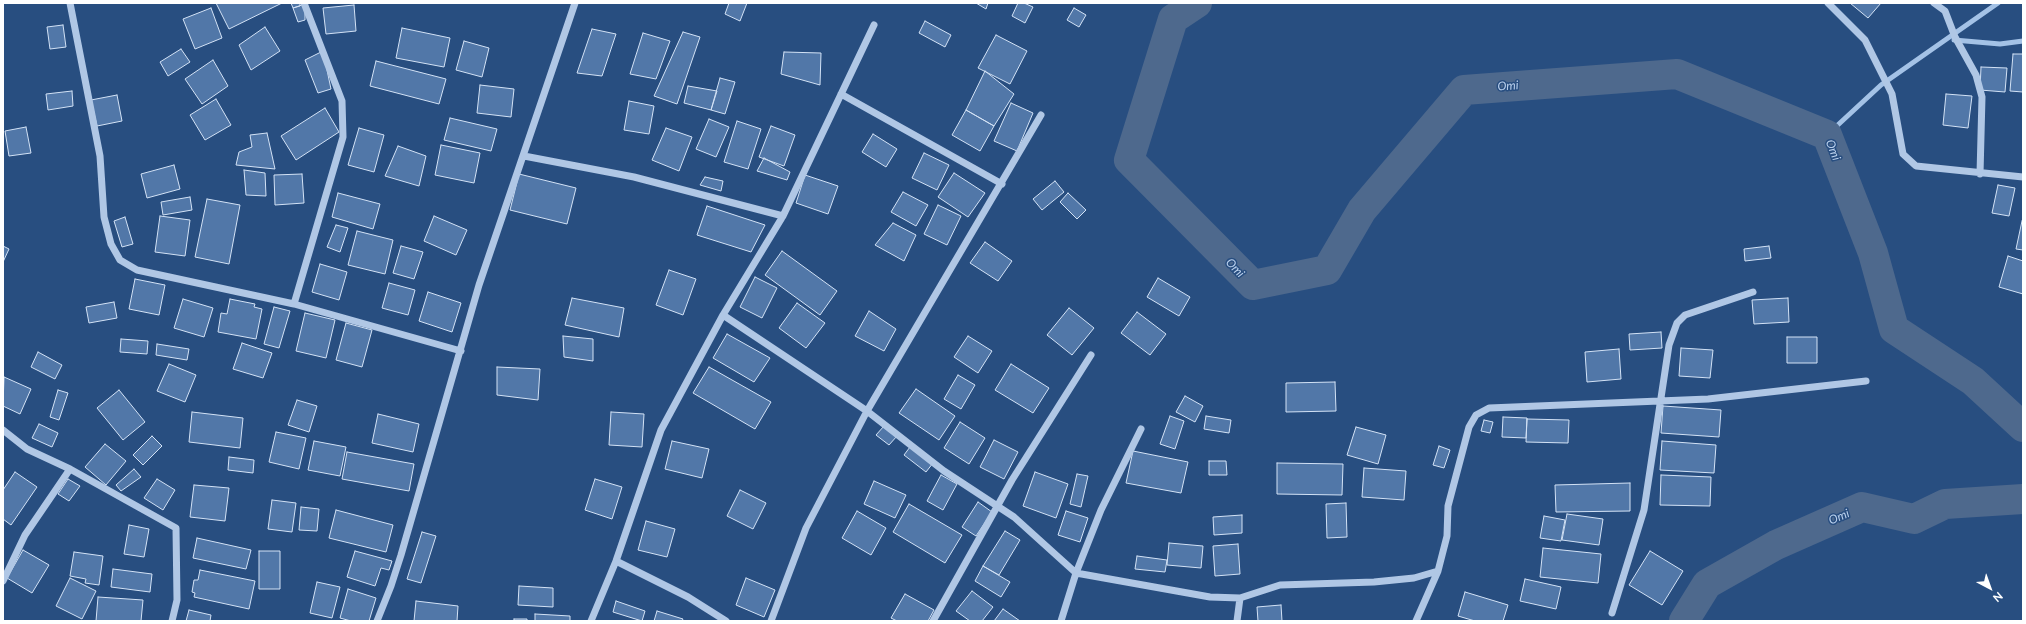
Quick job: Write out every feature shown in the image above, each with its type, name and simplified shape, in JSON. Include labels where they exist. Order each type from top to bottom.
[{"type":"street","points":[[70,3],[100,156],[104,217],[111,244],[120,260],[137,270],[294,304],[461,351]]},
{"type":"street","points":[[294,304],[343,137],[342,101],[304,3]]},
{"type":"street","points":[[377,621],[401,555],[479,285],[575,3]]},
{"type":"street","points":[[1828,3],[1865,40],[1892,94],[1903,154],[1916,166],[1980,174],[2023,177]]},
{"type":"street","points":[[1934,3],[1945,11],[1955,37],[1976,74],[1982,97],[1980,174]]},
{"type":"street","points":[[591,621],[616,561],[661,430],[722,315],[783,216],[874,25]]},
{"type":"street","points":[[841,94],[1002,184]]},
{"type":"street","points":[[771,621],[806,528],[867,411],[1002,184],[1041,115]]},
{"type":"street","points":[[524,156],[634,177],[783,216]]},
{"type":"street","points":[[1612,613],[1644,510],[1669,345],[1676,323],[1685,315],[1753,292]]},
{"type":"street","points":[[722,315],[867,411],[944,471],[1014,517],[1076,572],[1210,597],[1240,598],[1280,585],[1374,582],[1414,578],[1438,571]]},
{"type":"street","points":[[934,621],[997,506],[1091,355]]},
{"type":"street","points":[[1416,621],[1438,571],[1446,536],[1448,506],[1469,427],[1476,415],[1489,408],[1708,399],[1866,381]]},
{"type":"street","points":[[1061,621],[1076,572],[1101,510],[1141,429]]},
{"type":"street","points":[[3,430],[27,449],[70,469],[176,528],[177,600],[172,621]]},
{"type":"street","points":[[3,581],[25,535],[70,469]]},
{"type":"street","points":[[616,561],[688,597],[726,621]]},
{"type":"street","points":[[1237,621],[1240,598]]},
{"type":"building","points":[[216,3],[282,3],[229,29]]},
{"type":"building","points":[[291,3],[300,3],[300,6],[293,8]]},
{"type":"building","points":[[729,3],[747,3],[740,21],[725,14]]},
{"type":"building","points":[[976,3],[988,3],[986,9]]},
{"type":"building","points":[[1018,3],[1024,3],[1033,7],[1025,23],[1012,16]]},
{"type":"building","points":[[1850,3],[1881,3],[1868,18]]},
{"type":"building","points":[[305,4],[305,20],[298,22],[293,8]]},
{"type":"building","points":[[354,5],[356,31],[326,34],[323,8]]},
{"type":"building","points":[[211,8],[222,38],[195,49],[183,19]]},
{"type":"building","points":[[1074,8],[1086,15],[1079,27],[1067,20]]},
{"type":"building","points":[[925,21],[951,35],[945,47],[919,33]]},
{"type":"building","points":[[63,25],[66,47],[50,49],[47,27]]},
{"type":"building","points":[[265,27],[280,51],[251,70],[239,45]]},
{"type":"building","points":[[402,28],[450,38],[444,67],[396,58]]},
{"type":"building","points":[[592,29],[616,34],[602,76],[577,73]]},
{"type":"building","points":[[683,32],[700,37],[677,104],[654,96]]},
{"type":"building","points":[[643,33],[670,41],[656,79],[630,74]]},
{"type":"building","points":[[996,35],[1027,51],[1010,84],[978,68]]},
{"type":"building","points":[[464,41],[489,48],[482,77],[456,70]]},
{"type":"building","points":[[181,49],[190,62],[168,76],[160,62]]},
{"type":"building","points":[[323,51],[331,89],[318,93],[305,60]]},
{"type":"building","points":[[784,52],[821,53],[820,85],[781,74]]},
{"type":"building","points":[[2013,54],[2023,54],[2023,92],[2010,91]]},
{"type":"building","points":[[213,60],[228,86],[202,104],[185,79]]},
{"type":"building","points":[[376,61],[446,79],[439,104],[370,86]]},
{"type":"building","points":[[1981,67],[2007,68],[2005,92],[1980,90]]},
{"type":"building","points":[[985,71],[1014,94],[994,126],[966,110]]},
{"type":"building","points":[[720,78],[735,82],[725,114],[711,110]]},
{"type":"building","points":[[480,85],[514,89],[511,117],[477,113]]},
{"type":"building","points":[[688,86],[717,91],[711,110],[684,103]]},
{"type":"building","points":[[72,91],[73,106],[48,110],[46,94]]},
{"type":"building","points":[[1946,94],[1972,96],[1968,128],[1943,125]]},
{"type":"building","points":[[117,95],[122,121],[97,126],[91,100]]},
{"type":"building","points":[[216,99],[231,125],[205,140],[190,115]]},
{"type":"building","points":[[629,101],[654,106],[649,134],[624,130]]},
{"type":"building","points":[[1011,103],[1033,113],[1017,151],[994,141]]},
{"type":"building","points":[[325,108],[339,132],[296,160],[281,136]]},
{"type":"building","points":[[966,110],[994,126],[980,151],[952,135]]},
{"type":"building","points":[[450,118],[497,129],[491,151],[444,140]]},
{"type":"building","points":[[709,119],[729,127],[716,157],[696,149]]},
{"type":"building","points":[[737,121],[761,129],[748,169],[724,162]]},
{"type":"building","points":[[771,126],[795,135],[784,166],[759,157]]},
{"type":"building","points":[[26,127],[31,153],[9,156],[5,131]]},
{"type":"building","points":[[359,128],[384,135],[374,172],[348,165]]},
{"type":"building","points":[[666,128],[692,137],[679,171],[652,160]]},
{"type":"building","points":[[267,133],[275,169],[236,165],[239,152],[252,147],[250,135]]},
{"type":"building","points":[[873,134],[897,149],[886,167],[862,152]]},
{"type":"building","points":[[441,145],[480,153],[474,183],[435,175]]},
{"type":"building","points":[[398,146],[426,156],[419,186],[385,176]]},
{"type":"building","points":[[924,153],[949,165],[937,190],[912,178]]},
{"type":"building","points":[[764,158],[790,172],[787,180],[757,171]]},
{"type":"building","points":[[174,165],[180,189],[147,198],[141,174]]},
{"type":"building","points":[[244,170],[265,173],[266,196],[246,195]]},
{"type":"building","points":[[954,173],[985,193],[968,217],[938,197]]},
{"type":"building","points":[[302,174],[304,203],[275,205],[274,175]]},
{"type":"building","points":[[519,174],[576,188],[567,224],[510,210]]},
{"type":"building","points":[[805,175],[838,186],[828,214],[796,203]]},
{"type":"building","points":[[705,177],[723,181],[721,191],[700,185]]},
{"type":"building","points":[[1055,181],[1064,192],[1042,210],[1033,199]]},
{"type":"building","points":[[1998,185],[2015,188],[2009,216],[1992,213]]},
{"type":"building","points":[[903,192],[928,205],[916,226],[891,212]]},
{"type":"building","points":[[338,193],[380,204],[373,229],[332,217]]},
{"type":"building","points":[[1068,193],[1086,210],[1077,219],[1060,202]]},
{"type":"building","points":[[190,197],[192,210],[163,215],[161,202]]},
{"type":"building","points":[[207,199],[240,205],[229,264],[195,257]]},
{"type":"building","points":[[938,205],[961,216],[947,245],[924,234]]},
{"type":"building","points":[[707,206],[765,225],[751,252],[697,235]]},
{"type":"building","points":[[160,216],[190,220],[185,256],[155,252]]},
{"type":"building","points":[[434,216],[467,230],[456,255],[424,241]]},
{"type":"building","points":[[125,217],[133,244],[122,247],[114,221]]},
{"type":"building","points":[[2022,221],[2023,222],[2023,250],[2016,249]]},
{"type":"building","points":[[893,223],[916,235],[904,261],[875,245]]},
{"type":"building","points":[[336,225],[348,228],[340,252],[327,247]]},
{"type":"building","points":[[357,231],[393,240],[385,274],[348,265]]},
{"type":"building","points":[[985,242],[1012,261],[998,281],[970,263]]},
{"type":"building","points":[[3,246],[9,249],[3,262]]},
{"type":"building","points":[[401,246],[423,252],[414,279],[393,273]]},
{"type":"building","points":[[1769,246],[1771,258],[1745,261],[1744,249]]},
{"type":"building","points":[[782,251],[837,291],[820,315],[765,275]]},
{"type":"building","points":[[2008,256],[2023,261],[2023,294],[1999,287]]},
{"type":"building","points":[[320,264],[347,272],[339,300],[312,292]]},
{"type":"building","points":[[669,270],[696,279],[683,315],[656,305]]},
{"type":"building","points":[[755,277],[777,288],[762,318],[740,307]]},
{"type":"building","points":[[1158,278],[1190,297],[1179,316],[1147,297]]},
{"type":"building","points":[[135,279],[165,285],[159,315],[129,309]]},
{"type":"building","points":[[389,283],[415,290],[408,315],[382,308]]},
{"type":"building","points":[[428,292],[461,303],[452,332],[419,321]]},
{"type":"building","points":[[572,298],[624,308],[619,337],[565,325]]},
{"type":"building","points":[[1788,298],[1789,322],[1754,324],[1752,300]]},
{"type":"building","points":[[183,299],[213,308],[204,337],[174,328]]},
{"type":"building","points":[[230,299],[255,304],[254,307],[262,309],[256,339],[218,332],[221,313],[227,314]]},
{"type":"building","points":[[114,302],[117,318],[89,323],[86,307]]},
{"type":"building","points":[[797,303],[825,323],[806,348],[779,328]]},
{"type":"building","points":[[274,307],[290,311],[279,348],[264,344]]},
{"type":"building","points":[[1069,308],[1094,328],[1072,355],[1047,335]]},
{"type":"building","points":[[869,311],[896,329],[884,351],[855,336]]},
{"type":"building","points":[[1137,312],[1166,334],[1150,355],[1121,333]]},
{"type":"building","points":[[305,313],[335,320],[326,358],[296,351]]},
{"type":"building","points":[[346,323],[372,330],[362,367],[336,360]]},
{"type":"building","points":[[1661,332],[1662,348],[1630,350],[1629,334]]},
{"type":"building","points":[[727,334],[770,358],[754,382],[713,358]]},
{"type":"building","points":[[563,336],[593,339],[593,361],[564,357]]},
{"type":"building","points":[[968,336],[992,351],[978,373],[954,357]]},
{"type":"building","points":[[1787,337],[1817,337],[1817,363],[1787,363]]},
{"type":"building","points":[[121,339],[148,341],[147,354],[120,352]]},
{"type":"building","points":[[242,343],[272,353],[263,378],[233,369]]},
{"type":"building","points":[[157,344],[189,349],[187,360],[156,355]]},
{"type":"building","points":[[1681,348],[1713,350],[1710,378],[1679,376]]},
{"type":"building","points":[[1619,349],[1621,379],[1587,382],[1585,352]]},
{"type":"building","points":[[38,352],[62,365],[55,379],[31,367]]},
{"type":"building","points":[[169,364],[196,375],[185,402],[157,391]]},
{"type":"building","points":[[1011,364],[1049,388],[1033,413],[995,390]]},
{"type":"building","points":[[497,367],[540,369],[538,400],[497,395]]},
{"type":"building","points":[[709,367],[771,402],[755,429],[693,393]]},
{"type":"building","points":[[958,375],[975,385],[961,409],[944,399]]},
{"type":"building","points":[[4,377],[31,389],[20,414],[3,406]]},
{"type":"building","points":[[1335,382],[1336,411],[1286,412],[1286,383]]},
{"type":"building","points":[[916,389],[955,416],[939,440],[899,413]]},
{"type":"building","points":[[58,390],[68,393],[59,420],[50,417]]},
{"type":"building","points":[[119,390],[145,422],[123,440],[97,408]]},
{"type":"building","points":[[1185,396],[1203,406],[1195,422],[1176,412]]},
{"type":"building","points":[[297,400],[317,406],[309,432],[288,425]]},
{"type":"building","points":[[1663,406],[1721,410],[1719,437],[1661,433]]},
{"type":"building","points":[[192,412],[243,418],[240,448],[189,442]]},
{"type":"building","points":[[611,412],[644,414],[642,447],[609,445]]},
{"type":"building","points":[[378,414],[419,424],[413,452],[372,443]]},
{"type":"building","points":[[1170,416],[1184,421],[1175,449],[1160,444]]},
{"type":"building","points":[[1206,416],[1231,420],[1229,433],[1204,429]]},
{"type":"building","points":[[1503,417],[1527,418],[1526,438],[1502,437]]},
{"type":"building","points":[[1527,419],[1569,420],[1568,443],[1526,442]]},
{"type":"building","points":[[1484,420],[1493,422],[1490,433],[1481,431]]},
{"type":"building","points":[[960,422],[985,438],[969,464],[944,448]]},
{"type":"building","points":[[39,424],[58,433],[52,447],[32,438]]},
{"type":"building","points":[[884,426],[897,436],[889,445],[876,435]]},
{"type":"building","points":[[1356,427],[1386,435],[1378,464],[1347,455]]},
{"type":"building","points":[[276,432],[306,438],[299,469],[269,462]]},
{"type":"building","points":[[152,436],[162,446],[143,465],[133,455]]},
{"type":"building","points":[[994,440],[1018,452],[1004,479],[980,467]]},
{"type":"building","points":[[314,441],[346,447],[340,476],[308,470]]},
{"type":"building","points":[[672,441],[709,449],[702,478],[665,469]]},
{"type":"building","points":[[1662,441],[1716,445],[1714,473],[1660,470]]},
{"type":"building","points":[[105,444],[126,461],[106,485],[85,467]]},
{"type":"building","points":[[1439,446],[1450,450],[1444,468],[1433,465]]},
{"type":"building","points":[[910,447],[933,463],[926,472],[904,455]]},
{"type":"building","points":[[1133,451],[1188,462],[1181,493],[1126,483]]},
{"type":"building","points":[[347,452],[414,464],[409,491],[342,479]]},
{"type":"building","points":[[229,457],[254,460],[253,473],[228,470]]},
{"type":"building","points":[[1209,461],[1226,461],[1227,475],[1209,475]]},
{"type":"building","points":[[1277,463],[1343,464],[1342,495],[1277,494]]},
{"type":"building","points":[[1364,468],[1406,471],[1404,500],[1362,497]]},
{"type":"building","points":[[134,469],[141,477],[121,491],[116,485]]},
{"type":"building","points":[[15,472],[37,487],[11,525],[3,519],[3,490]]},
{"type":"building","points":[[1035,472],[1068,484],[1056,518],[1023,506]]},
{"type":"building","points":[[1077,474],[1088,476],[1081,507],[1070,504]]},
{"type":"building","points":[[941,475],[957,484],[943,510],[927,501]]},
{"type":"building","points":[[1661,475],[1711,477],[1710,506],[1660,505]]},
{"type":"building","points":[[68,479],[80,486],[69,501],[58,494]]},
{"type":"building","points":[[157,479],[175,490],[163,510],[144,498]]},
{"type":"building","points":[[595,479],[622,487],[612,519],[585,510]]},
{"type":"building","points":[[874,481],[906,495],[895,518],[864,504]]},
{"type":"building","points":[[1630,483],[1630,511],[1556,512],[1555,485]]},
{"type":"building","points":[[194,485],[229,488],[225,521],[190,517]]},
{"type":"building","points":[[740,490],[766,503],[753,529],[727,516]]},
{"type":"building","points":[[272,500],[296,503],[292,532],[268,529]]},
{"type":"building","points":[[978,502],[992,512],[976,536],[962,527]]},
{"type":"building","points":[[1346,503],[1347,537],[1327,538],[1326,504]]},
{"type":"building","points":[[909,504],[962,535],[945,563],[893,532]]},
{"type":"building","points":[[301,507],[319,509],[317,531],[299,530]]},
{"type":"building","points":[[336,510],[393,525],[386,552],[329,538]]},
{"type":"building","points":[[857,511],[886,528],[871,555],[842,538]]},
{"type":"building","points":[[1066,511],[1088,518],[1080,542],[1058,535]]},
{"type":"building","points":[[1567,514],[1603,519],[1599,545],[1562,540]]},
{"type":"building","points":[[1242,515],[1242,533],[1214,535],[1213,517]]},
{"type":"building","points":[[1544,516],[1565,520],[1561,541],[1540,538]]},
{"type":"building","points":[[646,521],[675,529],[667,557],[638,550]]},
{"type":"building","points":[[129,525],[149,529],[144,557],[124,554]]},
{"type":"building","points":[[1005,531],[1020,540],[999,575],[983,566]]},
{"type":"building","points":[[422,532],[436,536],[421,583],[407,579]]},
{"type":"building","points":[[197,538],[251,550],[246,569],[193,558]]},
{"type":"building","points":[[1169,543],[1203,546],[1201,568],[1167,565]]},
{"type":"building","points":[[1238,544],[1240,574],[1215,576],[1213,546]]},
{"type":"building","points":[[1543,548],[1601,554],[1598,583],[1540,577]]},
{"type":"building","points":[[23,550],[49,565],[32,593],[7,578]]},
{"type":"building","points":[[259,551],[280,551],[280,589],[259,589]]},
{"type":"building","points":[[355,551],[392,561],[389,570],[381,568],[375,586],[347,577]]},
{"type":"building","points":[[1650,551],[1683,571],[1662,605],[1629,585]]},
{"type":"building","points":[[74,552],[103,556],[99,585],[85,583],[86,579],[70,576]]},
{"type":"building","points":[[1137,556],[1167,560],[1165,572],[1135,569]]},
{"type":"building","points":[[983,566],[1010,582],[1001,597],[975,581]]},
{"type":"building","points":[[113,569],[152,574],[150,592],[111,587]]},
{"type":"building","points":[[200,570],[255,581],[249,609],[194,597],[195,593],[192,592],[194,580],[198,580]]},
{"type":"building","points":[[70,578],[96,591],[82,619],[56,606]]},
{"type":"building","points":[[746,578],[775,590],[764,617],[736,605]]},
{"type":"building","points":[[1525,579],[1561,587],[1556,609],[1520,601]]},
{"type":"building","points":[[317,582],[340,587],[332,618],[310,613]]},
{"type":"building","points":[[519,586],[553,588],[553,607],[518,605]]},
{"type":"building","points":[[348,589],[376,598],[369,621],[351,621],[340,618]]},
{"type":"building","points":[[972,591],[993,607],[982,621],[970,621],[956,611]]},
{"type":"building","points":[[1465,592],[1508,605],[1503,621],[1475,621],[1458,616]]},
{"type":"building","points":[[905,594],[934,610],[928,621],[897,621],[891,618]]},
{"type":"building","points":[[98,597],[143,600],[141,621],[96,621]]},
{"type":"building","points":[[416,601],[458,606],[457,621],[414,621]]},
{"type":"building","points":[[616,601],[645,611],[642,621],[613,612]]},
{"type":"building","points":[[1281,605],[1282,621],[1258,621],[1257,607]]},
{"type":"building","points":[[1003,609],[1020,621],[994,621]]},
{"type":"building","points":[[189,610],[211,615],[210,621],[186,621]]},
{"type":"building","points":[[657,611],[683,619],[682,621],[654,621]]},
{"type":"building","points":[[535,614],[570,616],[570,621],[535,621]]},
{"type":"building","points":[[514,619],[527,619],[527,621],[514,621]]},
{"type":"waterway","name":"Omi","points":[[1197,3],[1173,19],[1129,160],[1253,285],[1327,270],[1362,210],[1464,90],[1677,74],[1827,135],[1873,253],[1894,329],[1973,381],[2023,427]]},
{"type":"waterway","points":[[1827,135],[1881,85],[1998,3]]},
{"type":"waterway","points":[[1954,40],[2000,44],[2023,41]]},
{"type":"waterway","name":"Omi","points":[[1684,621],[1707,584],[1776,545],[1862,507],[1914,519],[1945,504],[2023,499]]}]
